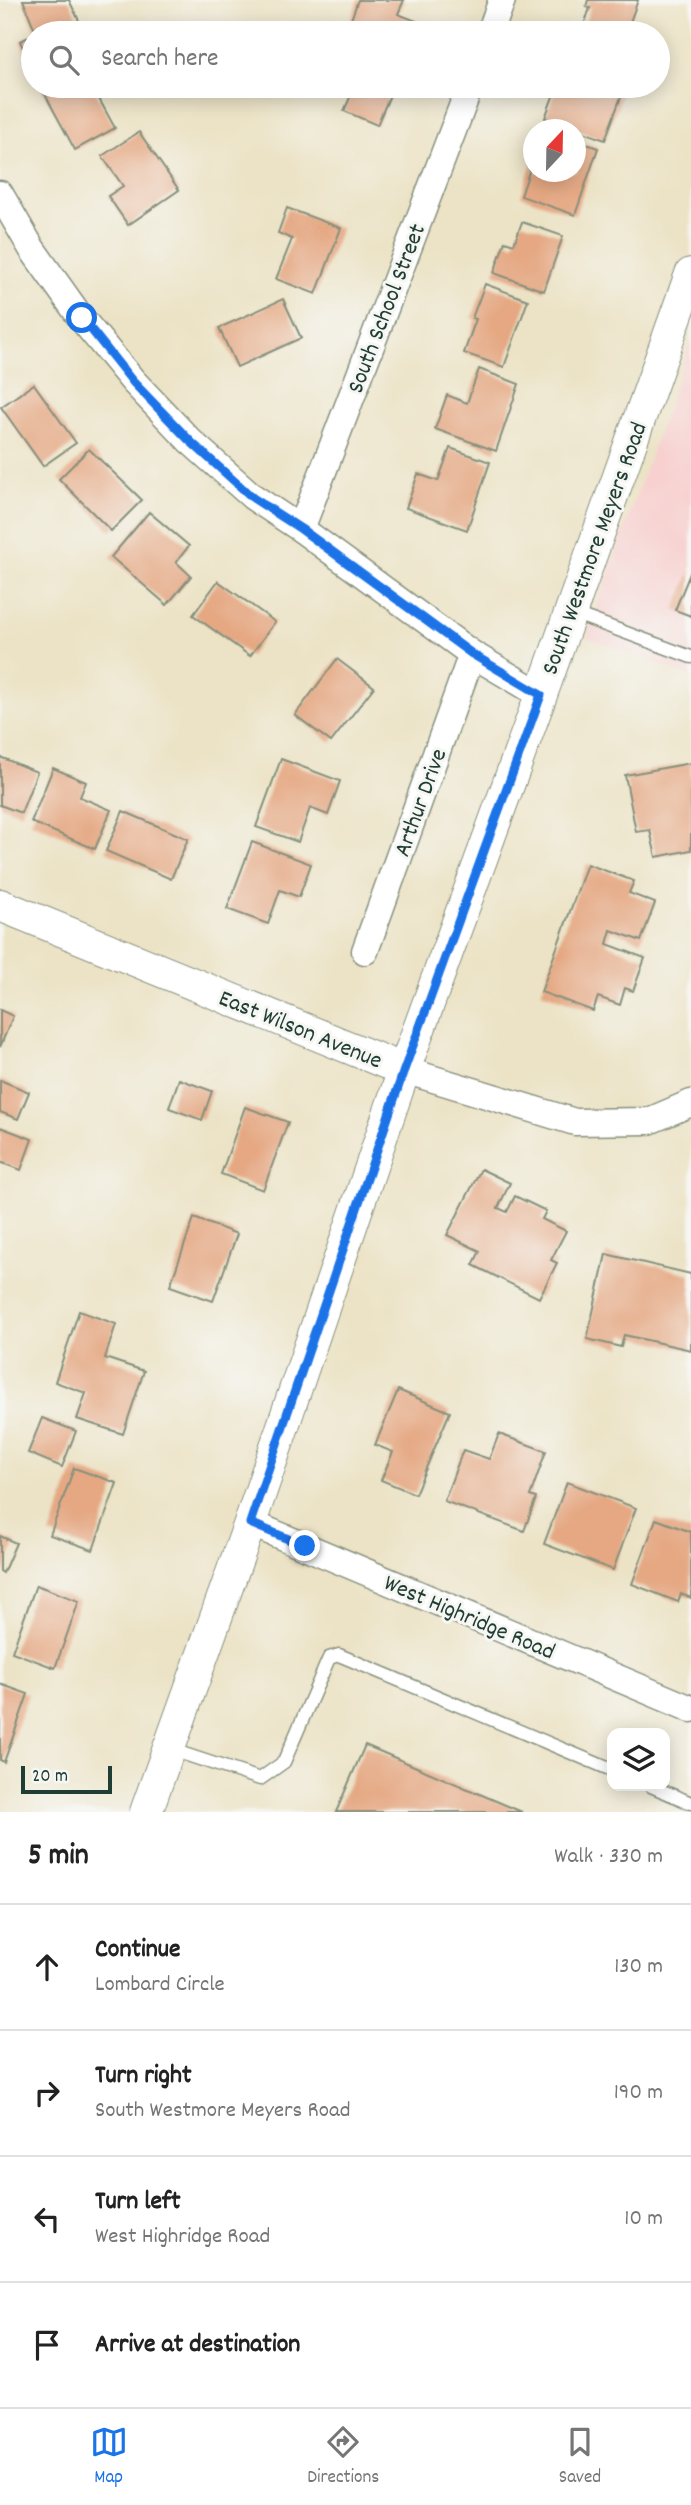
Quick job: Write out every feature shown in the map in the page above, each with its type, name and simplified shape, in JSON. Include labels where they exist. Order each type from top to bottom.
[{"type":"street","points":[[494,21],[502,0]]},
{"type":"street","name":"South School Street","points":[[301,529],[465,98]]},
{"type":"street","points":[[0,194],[32,248],[74,308],[133,382],[190,441],[253,498],[301,529],[472,654],[541,695]]},
{"type":"street","name":"South Westmore Meyers Road","points":[[146,1812],[250,1523],[404,1070],[691,274]]},
{"type":"street","name":"Arthur Drive","points":[[365,951],[472,654]]},
{"type":"street","name":"East Wilson Avenue","points":[[0,905],[404,1070],[575,1122],[649,1121],[691,1103]]},
{"type":"street","name":"West Highridge Road","points":[[250,1523],[691,1709]]},
{"type":"lane","points":[[570,612],[691,657]]},
{"type":"lane","points":[[168,1749],[260,1779],[284,1762],[329,1658],[339,1655],[607,1768]]},
{"type":"lane","points":[[663,1791],[691,1803]]},
{"type":"shaded area","points":[[691,340],[691,677],[586,637]]},
{"type":"building","points":[[23,0],[69,0],[79,21],[31,21]]},
{"type":"building","points":[[358,0],[404,0],[398,14],[416,21],[351,21]]},
{"type":"building","points":[[588,0],[638,0],[630,21],[585,21],[590,8],[586,7]]},
{"type":"building","points":[[47,98],[99,98],[115,128],[75,150]]},
{"type":"building","points":[[350,98],[389,98],[377,125],[344,111]]},
{"type":"building","points":[[552,98],[621,98],[605,140],[586,133],[586,119],[545,118]]},
{"type":"building","points":[[139,132],[179,190],[128,225],[108,196],[123,186],[102,156]]},
{"type":"building","points":[[586,144],[598,148],[575,215],[521,196],[526,182],[586,182]]},
{"type":"building","points":[[287,208],[341,228],[316,294],[276,279],[292,239],[278,233]]},
{"type":"building","points":[[522,222],[563,236],[544,291],[494,273],[505,241],[514,244]]},
{"type":"building","points":[[485,284],[528,300],[504,367],[464,353],[476,319],[472,318]]},
{"type":"building","points":[[283,299],[301,338],[237,367],[219,328]]},
{"type":"building","points":[[479,369],[519,384],[496,451],[435,429],[447,395],[467,403]]},
{"type":"building","points":[[34,384],[76,443],[43,466],[1,407]]},
{"type":"building","points":[[450,448],[490,462],[467,530],[406,508],[418,474],[438,481]]},
{"type":"building","points":[[89,449],[142,500],[111,531],[59,479]]},
{"type":"building","points":[[149,512],[189,546],[176,562],[191,576],[167,605],[111,557]]},
{"type":"building","points":[[691,571],[691,616],[675,610]]},
{"type":"building","points":[[218,581],[275,622],[250,656],[193,615]]},
{"type":"building","points":[[337,659],[374,687],[331,742],[295,715]]},
{"type":"building","points":[[0,757],[37,772],[21,813],[0,805]]},
{"type":"building","points":[[281,759],[340,781],[328,815],[310,808],[298,842],[256,827]]},
{"type":"building","points":[[691,763],[691,850],[656,857],[650,830],[636,832],[625,775]]},
{"type":"building","points":[[53,768],[86,782],[80,797],[111,810],[95,849],[31,822]]},
{"type":"building","points":[[123,811],[188,839],[171,879],[106,851]]},
{"type":"building","points":[[252,842],[311,864],[299,897],[280,890],[268,924],[227,909]]},
{"type":"building","points":[[587,864],[634,881],[629,893],[655,903],[641,941],[611,930],[607,944],[645,958],[633,991],[625,988],[620,1005],[598,997],[593,1011],[541,992]]},
{"type":"building","points":[[0,1010],[13,1016],[0,1047]]},
{"type":"building","points":[[179,1079],[212,1091],[202,1120],[169,1108]]},
{"type":"building","points":[[0,1080],[29,1092],[18,1119],[0,1112]]},
{"type":"building","points":[[245,1107],[288,1122],[263,1190],[221,1174]]},
{"type":"building","points":[[0,1127],[32,1139],[21,1170],[0,1162]]},
{"type":"building","points":[[481,1169],[510,1183],[498,1208],[507,1212],[515,1196],[546,1211],[542,1219],[566,1231],[551,1260],[557,1263],[539,1298],[473,1265],[480,1251],[447,1235]]},
{"type":"building","points":[[194,1218],[237,1234],[213,1301],[170,1286]]},
{"type":"building","points":[[606,1254],[691,1274],[691,1350],[624,1335],[621,1347],[587,1339]]},
{"type":"building","points":[[79,1311],[116,1324],[105,1358],[144,1371],[123,1434],[77,1419],[86,1393],[55,1382]]},
{"type":"building","points":[[398,1390],[450,1412],[415,1494],[381,1480],[393,1452],[375,1445]]},
{"type":"building","points":[[42,1418],[76,1431],[62,1467],[28,1453]]},
{"type":"building","points":[[499,1434],[546,1451],[530,1496],[536,1498],[524,1531],[444,1501],[463,1450],[489,1459]]},
{"type":"building","points":[[74,1468],[117,1483],[93,1550],[50,1535]]},
{"type":"building","points":[[567,1482],[636,1508],[613,1570],[544,1544]]},
{"type":"building","points":[[656,1519],[691,1532],[691,1598],[681,1594],[678,1602],[632,1584]]},
{"type":"building","points":[[0,1536],[16,1543],[3,1573],[0,1571]]},
{"type":"building","points":[[36,1585],[79,1601],[55,1668],[12,1652]]},
{"type":"building","points":[[0,1684],[28,1694],[4,1762],[0,1760]]},
{"type":"building","points":[[365,1745],[522,1812],[336,1812]]},
{"type":"route","points":[[82,318],[133,382],[190,441],[253,498],[301,529],[472,654],[541,695],[404,1070],[250,1523],[305,1546]]}]
